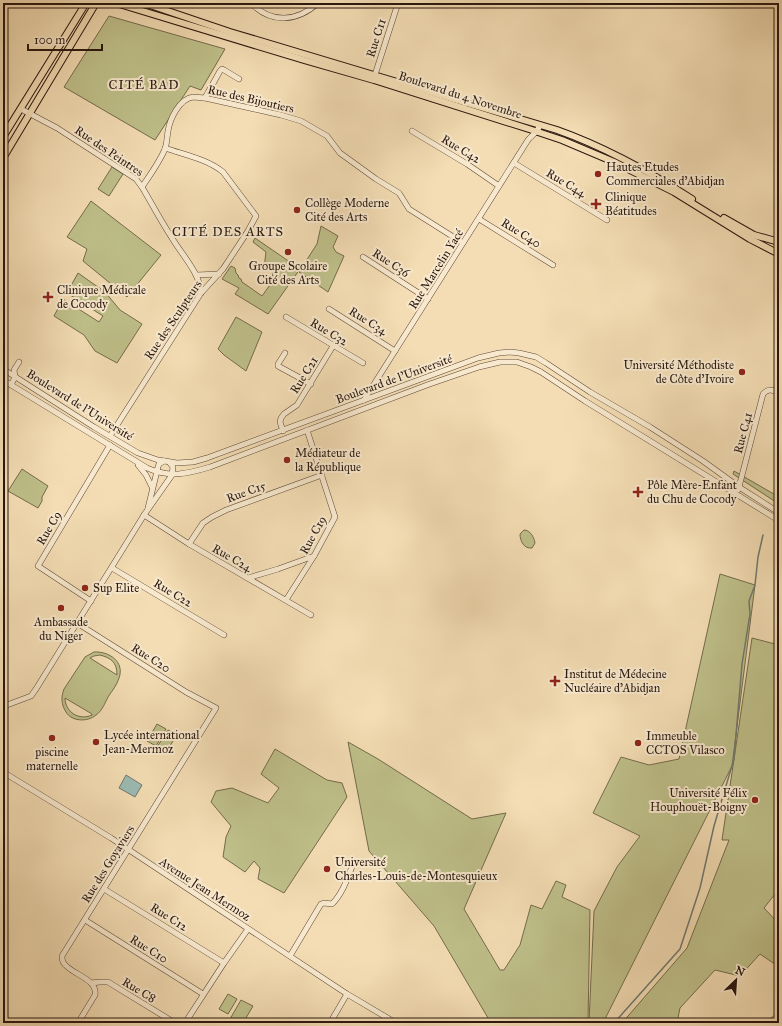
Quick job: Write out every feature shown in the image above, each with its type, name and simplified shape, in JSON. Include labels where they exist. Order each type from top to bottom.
[{"type":"main road","points":[[79,3],[81,11]]},
{"type":"main road","points":[[3,137],[86,3]]},
{"type":"main road","points":[[3,158],[96,3]]},
{"type":"main road","name":"Boulevard du 4 Novembre","points":[[116,3],[181,24],[254,44],[304,60],[374,77],[470,104],[530,125],[538,131],[647,178],[674,192],[750,239],[779,254]]},
{"type":"main road","name":"Boulevard du 4 Novembre","points":[[144,3],[230,32],[344,66],[374,77]]},
{"type":"main road","points":[[72,27],[80,31]]},
{"type":"main road","name":"Boulevard du 4 Novembre","points":[[530,125],[540,125],[571,135],[614,154],[676,188],[729,222],[754,235],[779,242]]},
{"type":"street","points":[[251,3],[265,14],[283,18],[294,17],[306,12],[318,3]]},
{"type":"street","name":"Rue C11","points":[[374,77],[398,3]]},
{"type":"street","points":[[205,98],[222,69],[239,79]]},
{"type":"street","name":"Rue des Bijoutiers","points":[[142,186],[165,148],[170,123],[181,104],[193,97],[205,98],[301,121],[330,138],[340,153],[376,179],[399,193],[409,209],[463,243]]},
{"type":"street","name":"Rue des Peintres","points":[[21,109],[57,128],[136,179],[142,186],[172,238],[197,275],[201,293]]},
{"type":"street","name":"Rue Marcelin Yacé","points":[[528,140],[530,125]]},
{"type":"street","name":"Rue Marcelin Yacé","points":[[364,400],[528,140],[538,131],[540,125]]},
{"type":"street","name":"Rue C42","points":[[412,131],[467,164],[499,186]]},
{"type":"street","name":"Rue des Sculpteurs","points":[[110,436],[201,293],[219,274],[248,231],[256,216],[223,172],[209,163],[165,148]]},
{"type":"street","name":"Rue C44","points":[[514,163],[607,220]]},
{"type":"street","name":"Rue C40","points":[[479,219],[554,265]]},
{"type":"street","name":"Rue C36","points":[[363,257],[428,299]]},
{"type":"street","points":[[197,275],[219,274]]},
{"type":"street","name":"Rue C34","points":[[329,309],[395,351]]},
{"type":"street","name":"Rue C32","points":[[286,317],[363,363]]},
{"type":"street","name":"Rue C21","points":[[283,431],[280,422],[281,418],[284,414],[297,405],[333,346]]},
{"type":"street","points":[[285,352],[278,366],[310,384]]},
{"type":"street","name":"Boulevard de l'Université","points":[[15,377],[138,452],[151,458],[166,462],[186,463],[208,458],[478,358],[499,353],[519,353],[536,358],[546,363],[590,392],[650,427],[703,461],[776,511]]},
{"type":"street","points":[[4,380],[19,362]]},
{"type":"street","name":"Boulevard de l'Université","points":[[4,380],[147,468],[157,472],[172,474],[194,471],[210,466],[480,367],[490,364],[509,362],[524,364],[532,366],[584,401],[776,519]]},
{"type":"street","name":"Boulevard de l'Université","points":[[3,369],[12,372]]},
{"type":"street","points":[[11,385],[15,377],[12,372]]},
{"type":"street","name":"Rue C41","points":[[735,494],[739,487],[763,394],[770,390],[779,393]]},
{"type":"street","points":[[584,401],[590,392]]},
{"type":"street","points":[[364,400],[367,408]]},
{"type":"street","name":"Rue C19","points":[[286,600],[314,556],[335,517],[307,430]]},
{"type":"street","name":"Rue C9","points":[[91,601],[38,566],[110,445]]},
{"type":"street","points":[[135,461],[144,472],[152,487]]},
{"type":"street","points":[[3,709],[7,705],[31,696],[36,689],[172,474],[173,467],[166,462],[158,466],[146,513]]},
{"type":"street","name":"Rue C15","points":[[189,544],[203,524],[212,517],[226,510],[322,475]]},
{"type":"street","points":[[776,511],[776,519]]},
{"type":"street","name":"Rue C24","points":[[146,513],[189,544],[311,615]]},
{"type":"street","points":[[248,578],[314,556]]},
{"type":"street","name":"Rue C22","points":[[112,568],[224,635]]},
{"type":"street","name":"Rue C20","points":[[77,623],[186,692],[216,708]]},
{"type":"street","name":"Rue des Goyaviers","points":[[91,983],[66,966],[62,961],[62,956],[216,708]]},
{"type":"street","name":"Avenue Jean Mermoz","points":[[3,772],[108,836],[347,994],[396,1023]]},
{"type":"street","points":[[290,956],[321,904],[332,904],[335,901],[346,883],[353,864]]},
{"type":"street","name":"Rue C12","points":[[104,889],[224,963]]},
{"type":"street","name":"Rue C10","points":[[85,920],[203,994]]},
{"type":"street","points":[[184,1023],[248,929]]},
{"type":"street","name":"Rue C8","points":[[91,983],[108,982],[175,1023]]},
{"type":"street","points":[[78,1023],[95,995],[91,983]]},
{"type":"street","points":[[330,1023],[347,994]]},
{"type":"street","points":[[769,1023],[779,1014]]},
{"type":"green space","name":"CITÉ BAD","points":[[109,16],[225,49],[201,90],[190,86],[155,140],[64,87]]},
{"type":"green space","points":[[112,167],[123,174],[109,196],[98,189]]},
{"type":"green space","points":[[91,201],[161,255],[127,297],[83,261],[87,249],[67,237]]},
{"type":"green space","points":[[321,226],[338,236],[333,247],[336,252],[344,256],[328,292],[299,272],[317,244]]},
{"type":"green space","points":[[255,238],[300,269],[268,314],[235,294],[239,288],[222,279],[231,266],[235,268],[236,273],[242,282],[262,296],[272,282],[273,270],[270,268],[267,270],[264,268],[266,252],[253,242]]},
{"type":"green space","points":[[78,273],[105,292],[120,310],[142,324],[117,363],[95,351],[84,335],[54,316],[63,299],[99,322],[103,316],[67,293]]},
{"type":"green space","points":[[236,317],[262,332],[246,371],[218,349]]},
{"type":"green space","points":[[22,469],[48,486],[38,508],[8,491]]},
{"type":"green space","points":[[734,471],[779,497],[779,504],[733,474]]},
{"type":"green space","points":[[524,530],[530,533],[534,538],[535,543],[532,548],[525,546],[522,542],[520,534]]},
{"type":"green space","points":[[720,574],[755,585],[732,766],[603,1023],[589,1023],[594,911],[617,867],[640,836],[593,813],[621,757],[649,765],[679,759]]},
{"type":"green space","name":"Université Félix Houphouët-Boigny","points":[[752,638],[779,645],[779,889],[764,908],[779,924],[779,967],[760,954],[740,976],[715,970],[680,1008],[677,1023],[622,1023],[687,948],[729,840],[722,840]]},
{"type":"green space","points":[[94,652],[105,653],[118,662],[120,672],[117,683],[100,711],[89,719],[80,720],[72,718],[66,712],[62,703],[62,698],[64,689],[85,657]],"holes":[[[100,655],[113,661],[116,667],[117,675],[90,658]],[[65,698],[92,714],[92,715],[82,717],[74,714],[67,707]]]},
{"type":"green space","points":[[157,724],[166,729],[156,746],[147,741]]},
{"type":"green space","points":[[168,730],[177,735],[166,752],[157,747]]},
{"type":"green space","points":[[348,742],[378,759],[472,819],[506,813],[464,909],[500,970],[504,970],[520,945],[531,905],[542,909],[556,881],[566,885],[562,897],[590,910],[588,1023],[491,1023],[434,926],[369,851]]},
{"type":"green space","points":[[275,749],[327,780],[342,783],[347,797],[284,893],[258,879],[260,868],[254,861],[245,872],[223,857],[226,837],[231,826],[211,802],[216,791],[232,788],[268,803],[279,788],[261,774]]},
{"type":"green space","points":[[228,994],[237,999],[228,1014],[219,1009]]},
{"type":"green space","points":[[241,1000],[253,1006],[243,1023],[236,1023],[230,1019]]},
{"type":"water","points":[[126,775],[142,785],[135,797],[119,788]]},
{"type":"waterway","points":[[614,1023],[680,949],[700,888],[714,826],[734,759],[742,664],[750,614],[749,601],[755,585],[758,557],[763,535]]},
{"type":"place","name":"Hautes Etudes Commerciales d'Abidjan","points":[[598,174]]},
{"type":"place","name":"Clinique Béatitudes","points":[[596,204]]},
{"type":"place","name":"Collège Moderne Cité des Arts","points":[[297,210]]},
{"type":"place","name":"Groupe Scolaire Cité des Arts","points":[[288,252]]},
{"type":"place","name":"Clinique Médicale de Cocody","points":[[48,297]]},
{"type":"place","name":"Université Méthodiste de Côte d'Ivoire","points":[[742,372]]},
{"type":"place","name":"Médiateur de la République","points":[[287,460]]},
{"type":"place","name":"Pôle Mère-Enfant du Chu de Cocody","points":[[638,492]]},
{"type":"place","name":"Sup Elite","points":[[85,588]]},
{"type":"place","name":"Ambassade du Niger","points":[[61,608]]},
{"type":"place","name":"Institut de Médecine Nucléaire d'Abidjan","points":[[555,681]]},
{"type":"place","name":"piscine maternelle","points":[[52,738]]},
{"type":"place","name":"Lycée international Jean-Mermoz","points":[[96,742]]},
{"type":"place","name":"Immeuble CCTOS Vilasco","points":[[638,743]]},
{"type":"place","name":"Université Félix Houphouët-Boigny","points":[[755,800]]},
{"type":"place","name":"Université Charles-Louis-de-Montesquieux","points":[[327,869]]},
{"type":"district","name":"CITÉ BAD","points":[[144,84]]},
{"type":"district","name":"CITÉ DES ARTS","points":[[228,231]]}]
